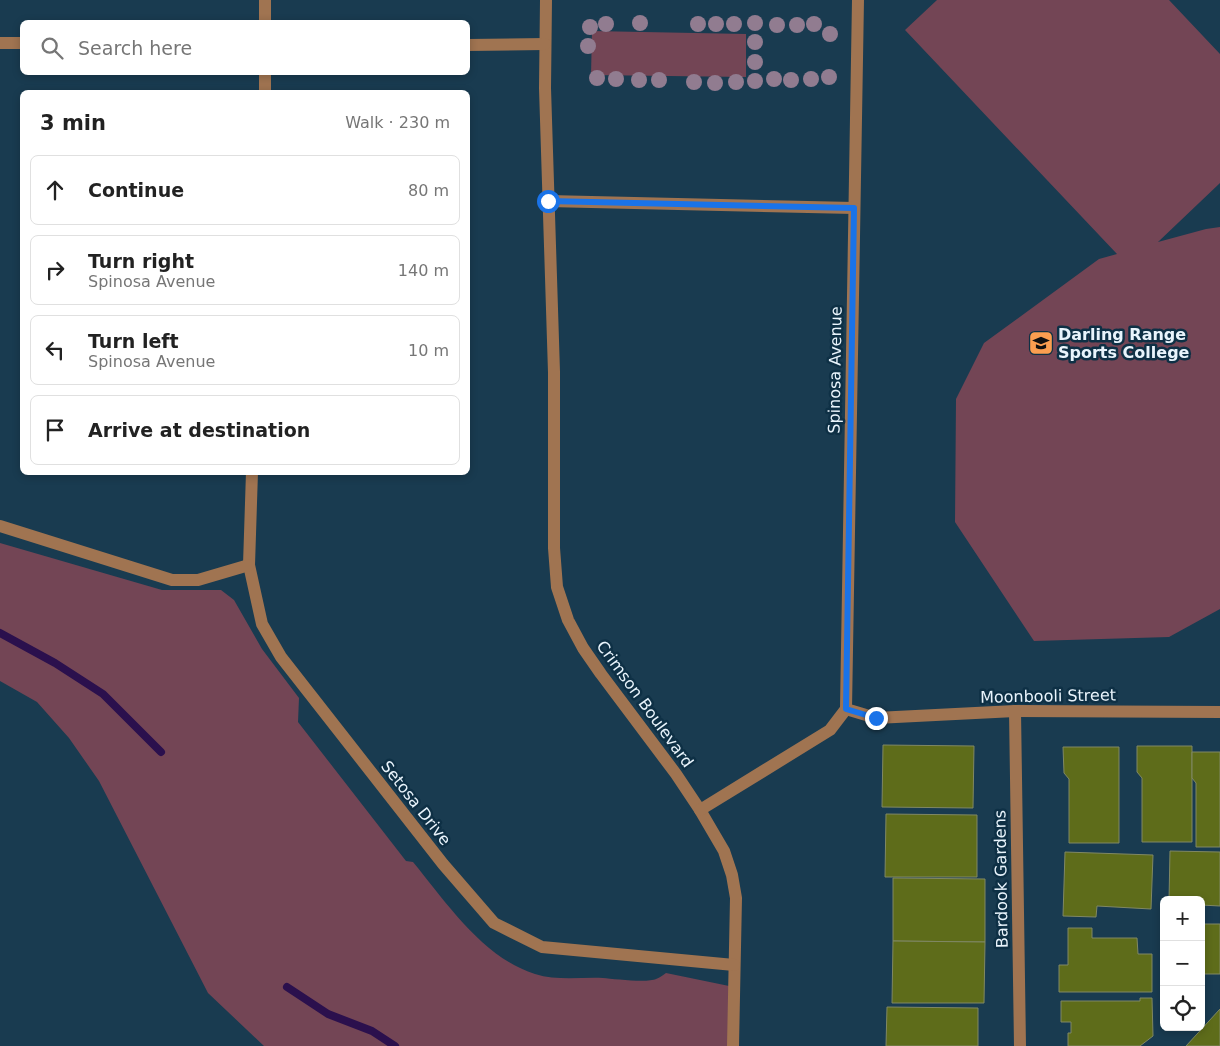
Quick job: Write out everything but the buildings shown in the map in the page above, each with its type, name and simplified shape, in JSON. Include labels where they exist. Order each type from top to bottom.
[{"type":"street","points":[[265,0],[265,20]]},
{"type":"street","points":[[470,45],[545,44],[546,0]]},
{"type":"street","name":"Spinosa Avenue","points":[[846,709],[858,0]]},
{"type":"street","points":[[0,42],[20,43]]},
{"type":"street","name":"Crimson Boulevard","points":[[545,44],[554,372],[554,548],[557,587],[568,620],[600,674],[676,774],[724,851],[732,874],[736,898],[734,1046]]},
{"type":"street","points":[[265,75],[265,90]]},
{"type":"street","points":[[548,201],[854,208]]},
{"type":"street","name":"Setosa Drive","points":[[252,475],[249,565],[262,624],[281,657],[443,864],[494,923],[542,947],[734,965]]},
{"type":"street","points":[[0,526],[172,580],[198,580],[249,565]]},
{"type":"street","points":[[700,810],[830,730],[846,709]]},
{"type":"street","name":"Moonbooli Street","points":[[846,709],[876,718],[1015,712],[1220,712]]},
{"type":"street","name":"Bardook Gardens","points":[[1015,712],[1020,1046]]},
{"type":"shaded area","points":[[937,0],[1169,0],[1220,54],[1220,183],[1158,242],[1220,227],[1220,609],[1169,637],[1034,641],[955,522],[956,399],[984,343],[1099,259],[1117,254],[905,30]]},
{"type":"shaded area","points":[[592,31],[746,34],[746,77],[591,75]]},
{"type":"shaded area","points":[[0,543],[162,590],[221,590],[234,600],[262,649],[299,698],[298,722],[406,861],[413,862],[452,911],[482,942],[516,966],[543,976],[646,981],[656,979],[666,973],[734,987],[733,1046],[264,1046],[208,993],[99,781],[69,738],[37,702],[0,681]]},
{"type":"waterway","points":[[0,633],[55,663],[103,694],[161,752]]},
{"type":"waterway","points":[[287,987],[328,1014],[372,1031],[395,1046]]},
{"type":"place","name":"Darling Range Sports College","points":[[1041,343]]},
{"type":"route","points":[[548,201],[854,208],[846,709],[876,718]]}]
